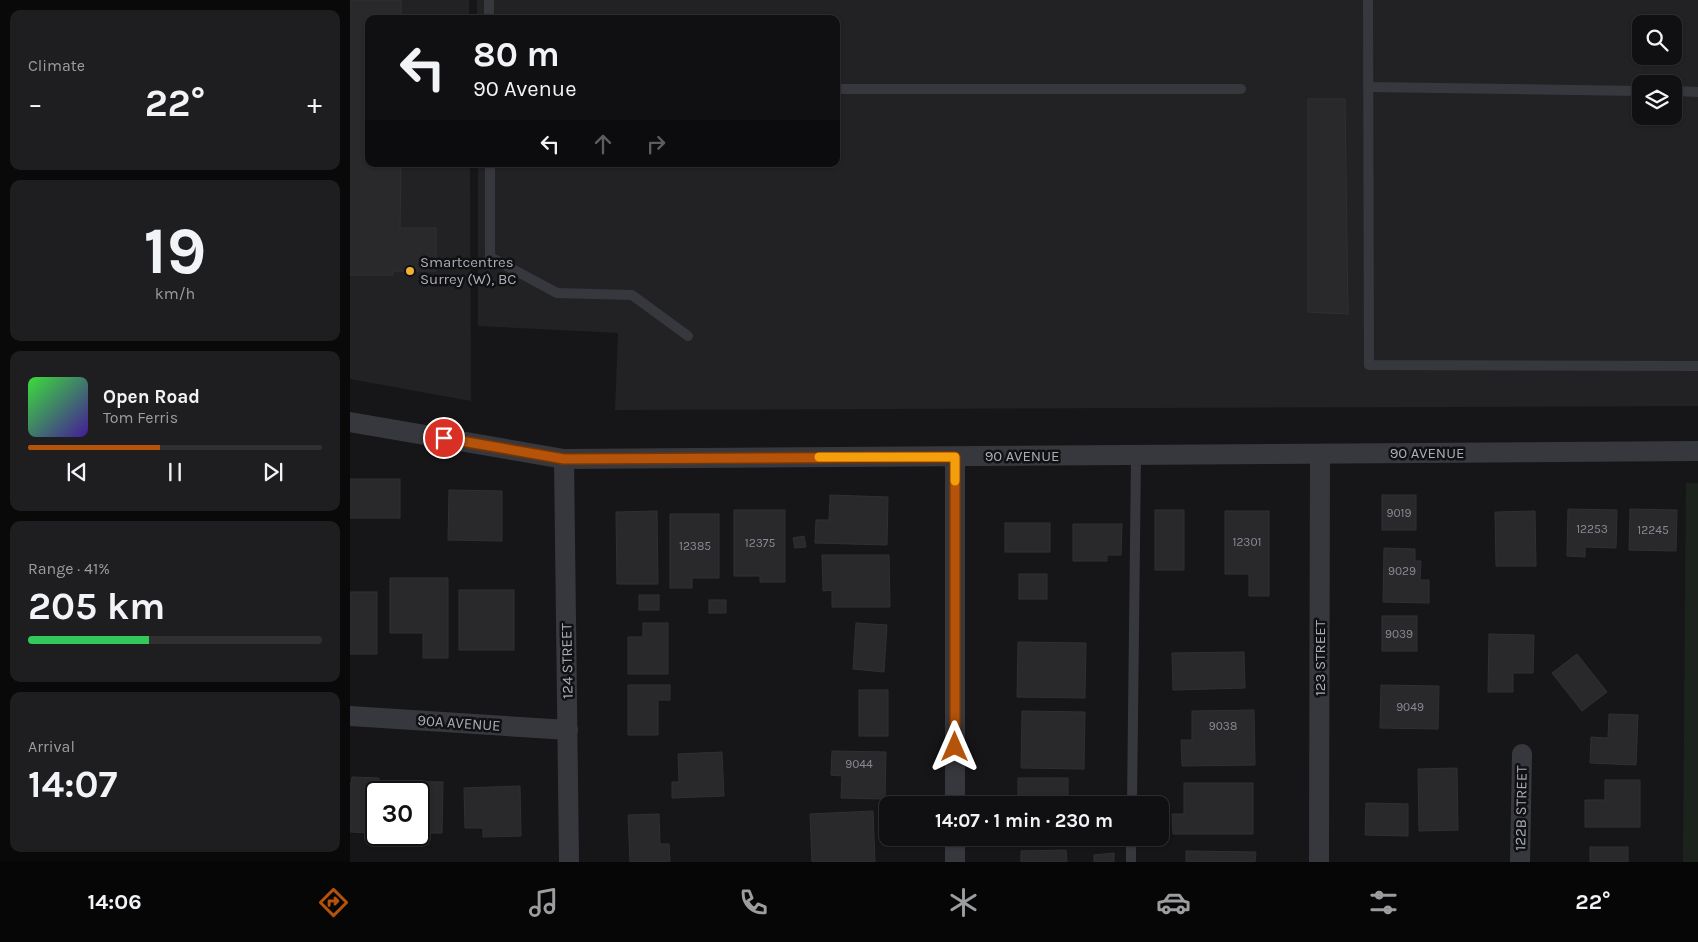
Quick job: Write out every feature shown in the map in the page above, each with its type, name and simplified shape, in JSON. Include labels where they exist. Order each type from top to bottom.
[{"type":"street","name":"90 AVENUE","points":[[350,422],[564,459],[1698,451]]},
{"type":"street","name":"123 STREET","points":[[1319,862],[1320,454]]},
{"type":"street","points":[[955,457],[955,796]]},
{"type":"street","name":"124 STREET","points":[[564,459],[569,862]]},
{"type":"street","name":"90A AVENUE","points":[[350,716],[568,730]]},
{"type":"street","name":"122B STREET","points":[[1520,862],[1522,754]]},
{"type":"street","points":[[955,846],[955,862]]},
{"type":"lane","points":[[489,0],[489,15]]},
{"type":"lane","points":[[1368,0],[1370,366],[1698,366]]},
{"type":"lane","points":[[1368,87],[1632,91]]},
{"type":"lane","points":[[840,90],[1241,90]]},
{"type":"lane","points":[[1682,91],[1698,92]]},
{"type":"lane","points":[[490,167],[490,257],[557,293],[632,294],[688,336]]},
{"type":"lane","points":[[1132,796],[1136,455]]},
{"type":"lane","points":[[1131,862],[1132,846]]},
{"type":"shaded area","name":"Smartcentres Surrey (W), BC","points":[[350,0],[469,0],[469,15],[365,15],[365,167],[470,167],[471,401],[350,379]]},
{"type":"shaded area","points":[[477,0],[1698,0],[1698,406],[615,410],[618,333],[478,326],[478,167],[840,167],[840,15],[477,15]]},
{"type":"shaded area","points":[[1686,483],[1698,483],[1698,862],[1683,862]]},
{"type":"building","points":[[350,0],[401,0],[401,15],[365,15],[365,167],[401,167],[400,228],[436,228],[436,271],[393,271],[393,275],[350,275]]},
{"type":"building","points":[[1308,99],[1345,99],[1348,314],[1308,312]]},
{"type":"building","points":[[350,479],[400,479],[400,518],[350,518]]},
{"type":"building","points":[[449,490],[502,491],[502,541],[448,540]]},
{"type":"building","points":[[830,495],[888,497],[887,545],[815,543],[816,520],[829,520]]},
{"type":"building","points":[[1382,495],[1416,495],[1416,530],[1382,530]]},
{"type":"building","points":[[1568,509],[1617,510],[1616,548],[1585,547],[1585,557],[1567,556]]},
{"type":"building","points":[[1630,509],[1677,510],[1676,551],[1629,550]]},
{"type":"building","points":[[734,510],[785,510],[785,582],[760,582],[760,576],[734,576]]},
{"type":"building","points":[[1155,510],[1184,510],[1184,570],[1155,570]]},
{"type":"building","points":[[657,511],[658,584],[617,584],[616,512]]},
{"type":"building","points":[[1225,511],[1269,511],[1269,596],[1249,596],[1249,574],[1225,574]]},
{"type":"building","points":[[1535,511],[1536,566],[1496,566],[1495,512]]},
{"type":"building","points":[[670,514],[719,514],[719,578],[692,578],[692,588],[670,588]]},
{"type":"building","points":[[1005,523],[1050,523],[1050,552],[1005,552]]},
{"type":"building","points":[[1073,524],[1122,524],[1121,555],[1107,555],[1107,561],[1073,561]]},
{"type":"building","points":[[804,536],[806,547],[795,548],[793,538]]},
{"type":"building","points":[[1384,548],[1415,549],[1415,561],[1421,561],[1420,580],[1429,580],[1429,603],[1383,602]]},
{"type":"building","points":[[822,555],[889,555],[890,607],[832,607],[832,590],[823,591]]},
{"type":"building","points":[[1019,574],[1047,574],[1047,599],[1019,599]]},
{"type":"building","points":[[390,578],[448,578],[448,658],[423,658],[423,633],[390,633]]},
{"type":"building","points":[[459,590],[514,590],[514,650],[459,650]]},
{"type":"building","points":[[350,592],[377,592],[377,654],[350,654]]},
{"type":"building","points":[[639,595],[659,595],[659,610],[639,610]]},
{"type":"building","points":[[709,600],[726,600],[726,613],[709,613]]},
{"type":"building","points":[[1382,616],[1417,616],[1417,651],[1382,651]]},
{"type":"building","points":[[643,623],[668,623],[668,674],[628,674],[628,637],[643,637]]},
{"type":"building","points":[[856,623],[887,625],[884,672],[853,669]]},
{"type":"building","points":[[1489,634],[1534,635],[1533,673],[1513,673],[1513,692],[1488,692]]},
{"type":"building","points":[[1018,642],[1086,643],[1085,698],[1017,697]]},
{"type":"building","points":[[1244,652],[1245,688],[1173,690],[1172,653]]},
{"type":"building","points":[[1577,654],[1607,692],[1582,711],[1552,673]]},
{"type":"building","points":[[628,685],[670,685],[670,700],[658,700],[658,735],[628,735]]},
{"type":"building","points":[[1381,685],[1439,686],[1438,729],[1380,728]]},
{"type":"building","points":[[859,690],[888,690],[888,736],[859,736]]},
{"type":"building","points":[[1254,710],[1255,765],[1182,766],[1181,740],[1192,740],[1192,711]]},
{"type":"building","points":[[1022,711],[1085,712],[1084,769],[1021,768]]},
{"type":"building","points":[[1609,714],[1638,715],[1636,765],[1590,763],[1591,737],[1608,738]]},
{"type":"building","points":[[832,751],[886,752],[885,796],[879,796],[879,799],[841,798],[842,776],[831,775]]},
{"type":"building","points":[[722,752],[724,796],[672,798],[672,782],[679,782],[678,754]]},
{"type":"building","points":[[1457,768],[1458,830],[1419,831],[1418,769]]},
{"type":"building","points":[[352,777],[379,778],[379,781],[365,781],[365,833],[350,832]]},
{"type":"building","points":[[1018,778],[1068,778],[1068,796],[1018,796]]},
{"type":"building","points":[[1605,780],[1640,780],[1640,827],[1585,827],[1585,800],[1605,800]]},
{"type":"building","points":[[430,782],[443,782],[442,833],[430,833]]},
{"type":"building","points":[[1184,783],[1253,783],[1253,834],[1173,834],[1172,814],[1184,814]]},
{"type":"building","points":[[520,786],[521,836],[483,837],[483,828],[465,828],[464,788]]},
{"type":"building","points":[[1366,803],[1408,804],[1408,836],[1365,835]]},
{"type":"building","points":[[873,811],[875,862],[812,862],[810,814]]},
{"type":"building","points":[[659,814],[660,844],[669,844],[670,862],[630,862],[628,815]]},
{"type":"building","points":[[1590,847],[1628,847],[1628,862],[1590,862]]},
{"type":"building","points":[[1066,850],[1067,862],[1021,862],[1021,851]]},
{"type":"building","points":[[1186,851],[1256,852],[1255,862],[1186,862]]},
{"type":"building","points":[[1114,853],[1114,862],[1094,862],[1094,855]]},
{"type":"slow traffic","points":[[819,457],[955,457],[955,481]]},
{"type":"place","name":"Smartcentres Surrey (W), BC","points":[[410,271]]},
{"type":"route","points":[[444,438],[564,459],[955,457],[955,747]]}]
